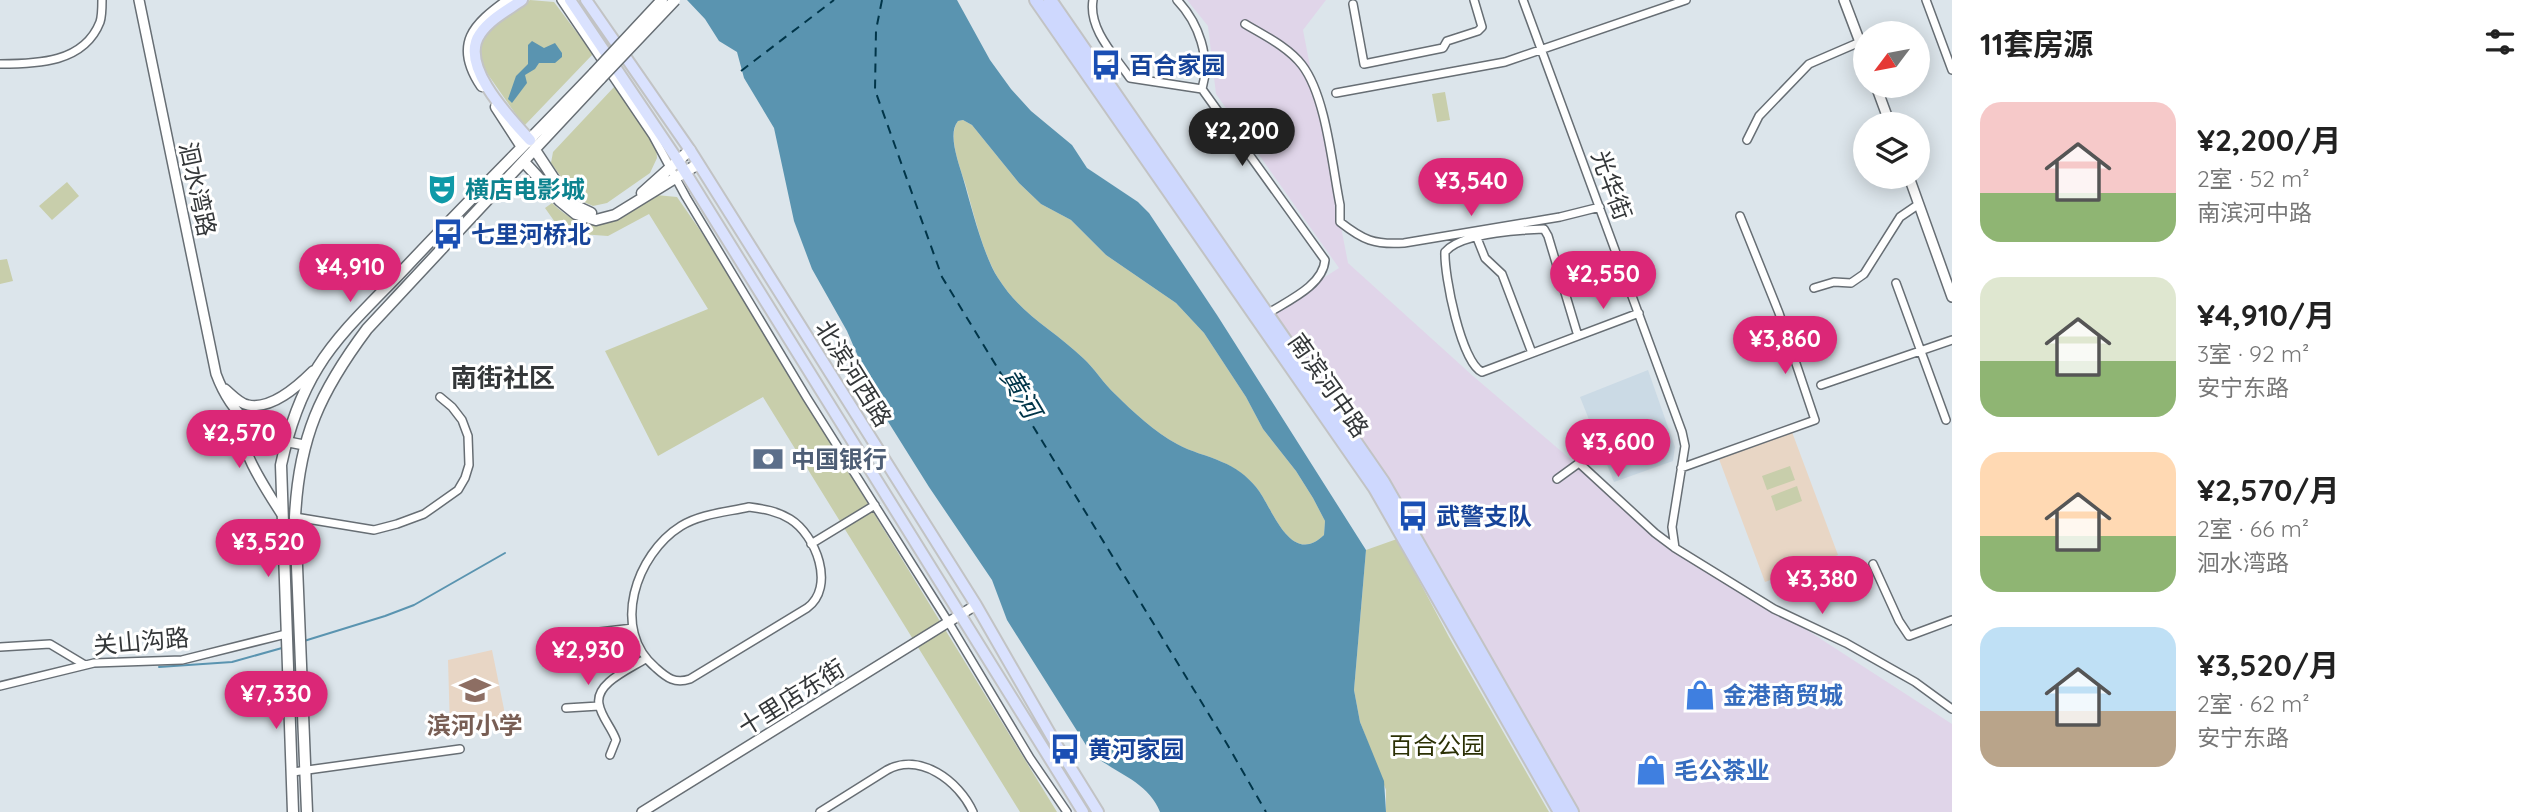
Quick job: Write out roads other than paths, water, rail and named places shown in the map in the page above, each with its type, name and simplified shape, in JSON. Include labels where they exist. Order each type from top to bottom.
[{"type":"highway","name":"南滨河中路","points":[[1036,0],[1375,488],[1560,812]]},
{"type":"highway","name":"南滨河中路","points":[[1050,0],[1383,482],[1572,812]]},
{"type":"main road","points":[[509,0],[478,23],[468,48],[469,62],[475,76],[529,146]]},
{"type":"main road","points":[[522,0],[479,35],[474,53],[481,77],[570,203],[589,213],[612,212],[678,169],[698,164]]},
{"type":"main road","name":"北滨河西路","points":[[570,0],[1083,812]]},
{"type":"main road","name":"北滨河西路","points":[[586,0],[690,150],[976,605],[1098,812]]},
{"type":"main road","points":[[598,76],[662,0]]},
{"type":"main road","points":[[307,812],[298,771],[287,642],[281,513],[281,466],[286,442],[304,392],[319,365],[366,309],[493,175],[529,146],[675,0]]},
{"type":"main road","points":[[293,812],[298,771],[301,641],[295,517],[304,445],[321,397],[367,329],[524,162],[529,146]]},
{"type":"main road","points":[[524,162],[568,208],[576,214],[596,220],[615,215],[678,169],[690,150]]},
{"type":"street","points":[[0,64],[38,64],[62,58],[78,49],[101,21],[102,0]]},
{"type":"street","name":"洄水湾路","points":[[139,0],[216,374],[235,412],[238,434],[262,484],[281,513]]},
{"type":"street","points":[[561,0],[678,169],[706,230],[1030,758],[1068,812]]},
{"type":"street","points":[[1093,0],[1096,26],[1130,78],[1202,89],[1325,260],[1324,270],[1317,280],[1267,314]]},
{"type":"street","points":[[1177,0],[1187,10],[1201,38],[1206,75],[1202,89]]},
{"type":"street","points":[[1353,4],[1364,64],[1443,48],[1447,41],[1478,31],[1482,27],[1474,0]]},
{"type":"street","name":"光华街","points":[[1524,0],[1682,432],[1685,446],[1672,527],[1675,548]]},
{"type":"street","points":[[1336,93],[1505,62],[1686,0]]},
{"type":"street","points":[[1844,0],[1853,24]]},
{"type":"street","points":[[1926,0],[1952,70]]},
{"type":"street","points":[[1245,24],[1281,46],[1301,65],[1317,91],[1340,205],[1340,222],[1359,237],[1383,244],[1404,243],[1560,217],[1600,207]]},
{"type":"street","points":[[1747,140],[1759,116],[1809,64],[1853,46]]},
{"type":"street","points":[[1095,65],[1113,54]]},
{"type":"street","points":[[1913,189],[1947,267],[1952,297]]},
{"type":"street","points":[[1814,288],[1834,282],[1850,283],[1864,274],[1900,217],[1919,204]]},
{"type":"street","points":[[1681,468],[1815,420],[1779,313],[1740,216]]},
{"type":"street","points":[[1578,336],[1544,229],[1517,230],[1476,238],[1451,244],[1445,252],[1450,298],[1467,352],[1476,369],[1482,372],[1532,353],[1578,336],[1639,313]]},
{"type":"street","points":[[1476,238],[1485,258],[1502,274],[1532,353]]},
{"type":"street","points":[[1896,283],[1946,420]]},
{"type":"street","points":[[1821,385],[1952,340]]},
{"type":"street","points":[[221,386],[246,405],[273,401],[294,390],[319,365]]},
{"type":"street","points":[[295,517],[374,530],[424,514],[458,490],[469,466],[467,436],[462,421],[440,397]]},
{"type":"street","name":"洄水湾路","points":[[235,412],[255,428],[286,442],[304,445]]},
{"type":"street","points":[[1556,479],[1579,463],[1675,548],[1774,609],[1846,643],[1914,682],[1952,709]]},
{"type":"street","points":[[811,544],[874,505]]},
{"type":"street","points":[[748,507],[771,510],[792,521],[808,537],[811,544],[818,558],[821,589],[818,597],[807,608],[690,680],[673,681],[645,659],[631,612],[634,588],[648,560],[663,540],[683,524],[748,507]]},
{"type":"street","points":[[1874,564],[1899,621],[1909,636],[1952,620]]},
{"type":"street","name":"十里店东街","points":[[642,812],[976,605]]},
{"type":"street","points":[[566,636],[634,628]]},
{"type":"street","name":"关山沟路","points":[[0,686],[86,665],[182,660],[287,642]]},
{"type":"street","points":[[0,647],[50,644],[86,665]]},
{"type":"street","points":[[610,755],[616,740],[599,706],[600,694],[607,684],[645,659]]},
{"type":"street","points":[[566,708],[599,706]]},
{"type":"street","points":[[298,771],[460,749]]},
{"type":"street","points":[[820,812],[897,764],[909,762],[920,764],[947,779],[968,801],[973,812]]},
{"type":"water","name":"黄河","points":[[687,0],[957,0],[990,60],[1011,89],[1031,111],[1072,145],[1087,168],[1138,202],[1149,213],[1366,550],[1354,690],[1360,722],[1384,781],[1386,812],[1160,812],[1155,801],[1139,785],[1091,753],[1007,620],[992,580],[882,412],[847,331],[812,269],[794,221],[774,128],[744,78],[737,52],[719,41],[705,19]],"holes":[[[963,120],[972,125],[1019,183],[1041,204],[1071,220],[1106,255],[1176,303],[1204,333],[1246,397],[1263,429],[1313,498],[1325,521],[1324,535],[1312,543],[1301,544],[1292,539],[1283,530],[1256,487],[1245,476],[1227,464],[1182,447],[1152,428],[1111,390],[1083,358],[1007,291],[982,243],[955,149],[954,133],[958,121]]]},
{"type":"water","points":[[532,41],[544,48],[555,43],[562,57],[555,63],[539,63],[525,75],[527,83],[512,103],[508,99],[516,76],[528,64],[528,45]]},
{"type":"waterway","points":[[842,354],[853,348]]},
{"type":"waterway","points":[[304,641],[414,605],[505,553]]},
{"type":"waterway","points":[[159,667],[232,662],[282,648]]},
{"type":"place","name":"百合家园","points":[[1106,65]]},
{"type":"place","name":"横店电影城","points":[[442,189]]},
{"type":"place","name":"七里河桥北","points":[[448,234]]},
{"type":"place","name":"中国银行","points":[[768,459]]},
{"type":"place","name":"武警支队","points":[[1413,516]]},
{"type":"place","name":"滨河小学","points":[[475,690]]},
{"type":"place","name":"金港商贸城","points":[[1700,695]]},
{"type":"place","name":"黄河家园","points":[[1065,749]]},
{"type":"place","name":"毛公茶业","points":[[1651,770]]},
{"type":"district","name":"南街社区","points":[[503,377]]},
{"type":"park label","name":"百合公园","points":[[1437,745]]}]
